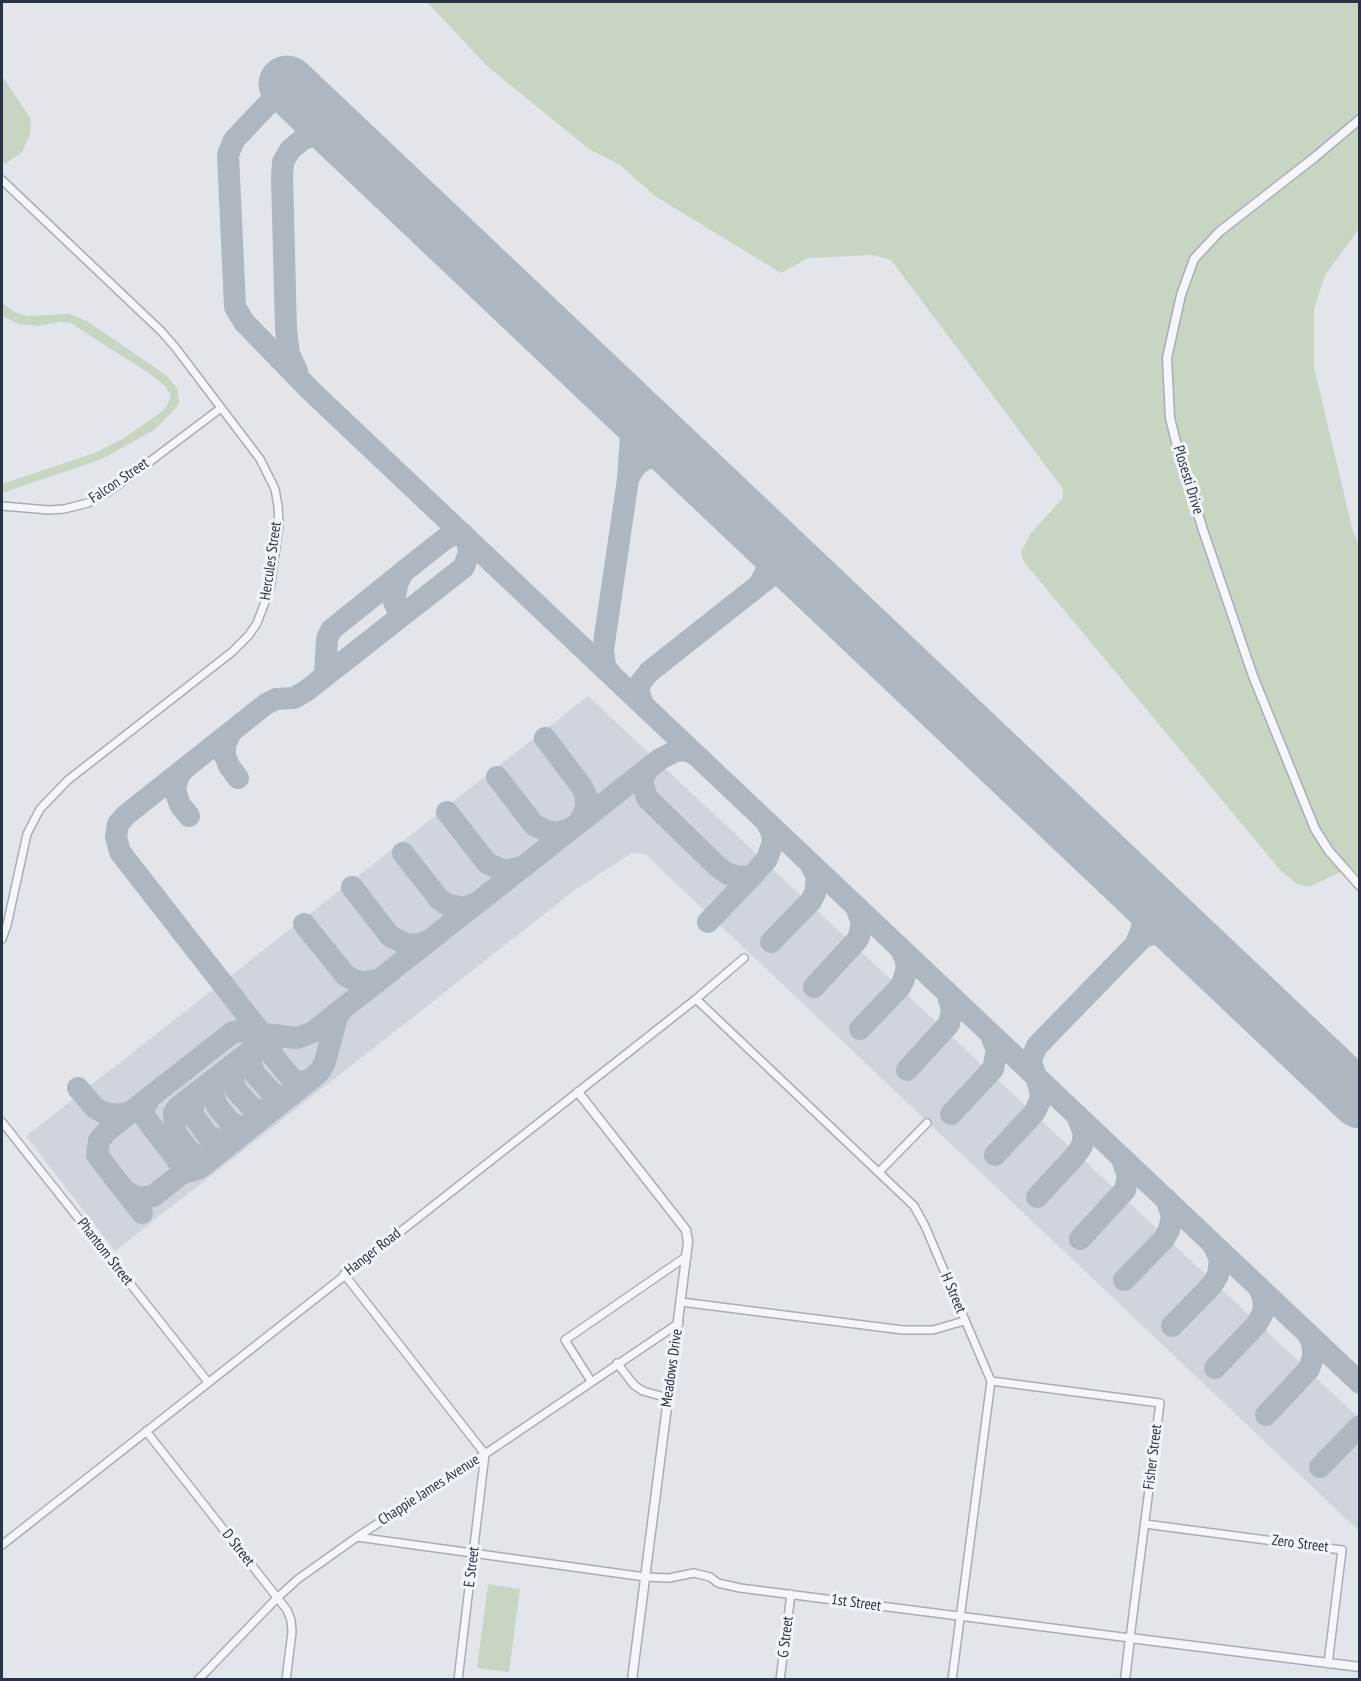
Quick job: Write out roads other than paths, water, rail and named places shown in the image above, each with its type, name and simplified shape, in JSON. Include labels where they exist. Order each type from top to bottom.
[{"type":"street","name":"Plosesti Drive","points":[[1359,119],[1315,157],[1219,232],[1194,260],[1181,295],[1167,358],[1170,418],[1177,446],[1253,676],[1315,829],[1329,852],[1359,886]]},
{"type":"street","name":"Hercules Street","points":[[2,180],[161,331],[260,459],[275,489],[279,525],[270,589],[265,607],[249,635],[232,652],[68,780],[40,809],[27,834],[2,939]]},
{"type":"street","name":"Falcon Street","points":[[2,506],[49,510],[88,503],[121,483],[221,408]]},
{"type":"street","name":"Hanger Road","points":[[2,1545],[696,999],[744,958]]},
{"type":"street","name":"H Street","points":[[696,999],[914,1206],[925,1226],[991,1381]]},
{"type":"street","name":"Meadows Drive","points":[[578,1092],[686,1230],[688,1242],[632,1680]]},
{"type":"street","name":"Phantom Street","points":[[2,1122],[208,1382]]},
{"type":"street","points":[[879,1172],[927,1123]]},
{"type":"street","points":[[591,1381],[565,1340],[687,1257]]},
{"type":"street","points":[[344,1274],[485,1454]]},
{"type":"street","points":[[681,1302],[903,1330],[933,1330],[964,1321]]},
{"type":"street","name":"Chappie James Avenue","points":[[198,1680],[298,1579],[357,1537],[485,1454],[678,1323]]},
{"type":"street","points":[[617,1363],[634,1384],[643,1391],[668,1398]]},
{"type":"street","points":[[952,1680],[991,1381]]},
{"type":"street","name":"Fisher Street","points":[[991,1381],[1160,1404],[1125,1680]]},
{"type":"street","name":"D Street","points":[[146,1431],[287,1611],[291,1620],[292,1632],[286,1680]]},
{"type":"street","name":"E Street","points":[[458,1680],[485,1454]]},
{"type":"street","name":"Zero Street","points":[[1145,1524],[1342,1550],[1328,1664]]},
{"type":"street","name":"1st Street","points":[[357,1537],[645,1577],[669,1578],[694,1573],[710,1577],[718,1583],[731,1587],[1359,1667]]},
{"type":"street","name":"G Street","points":[[780,1680],[791,1594]]}]
